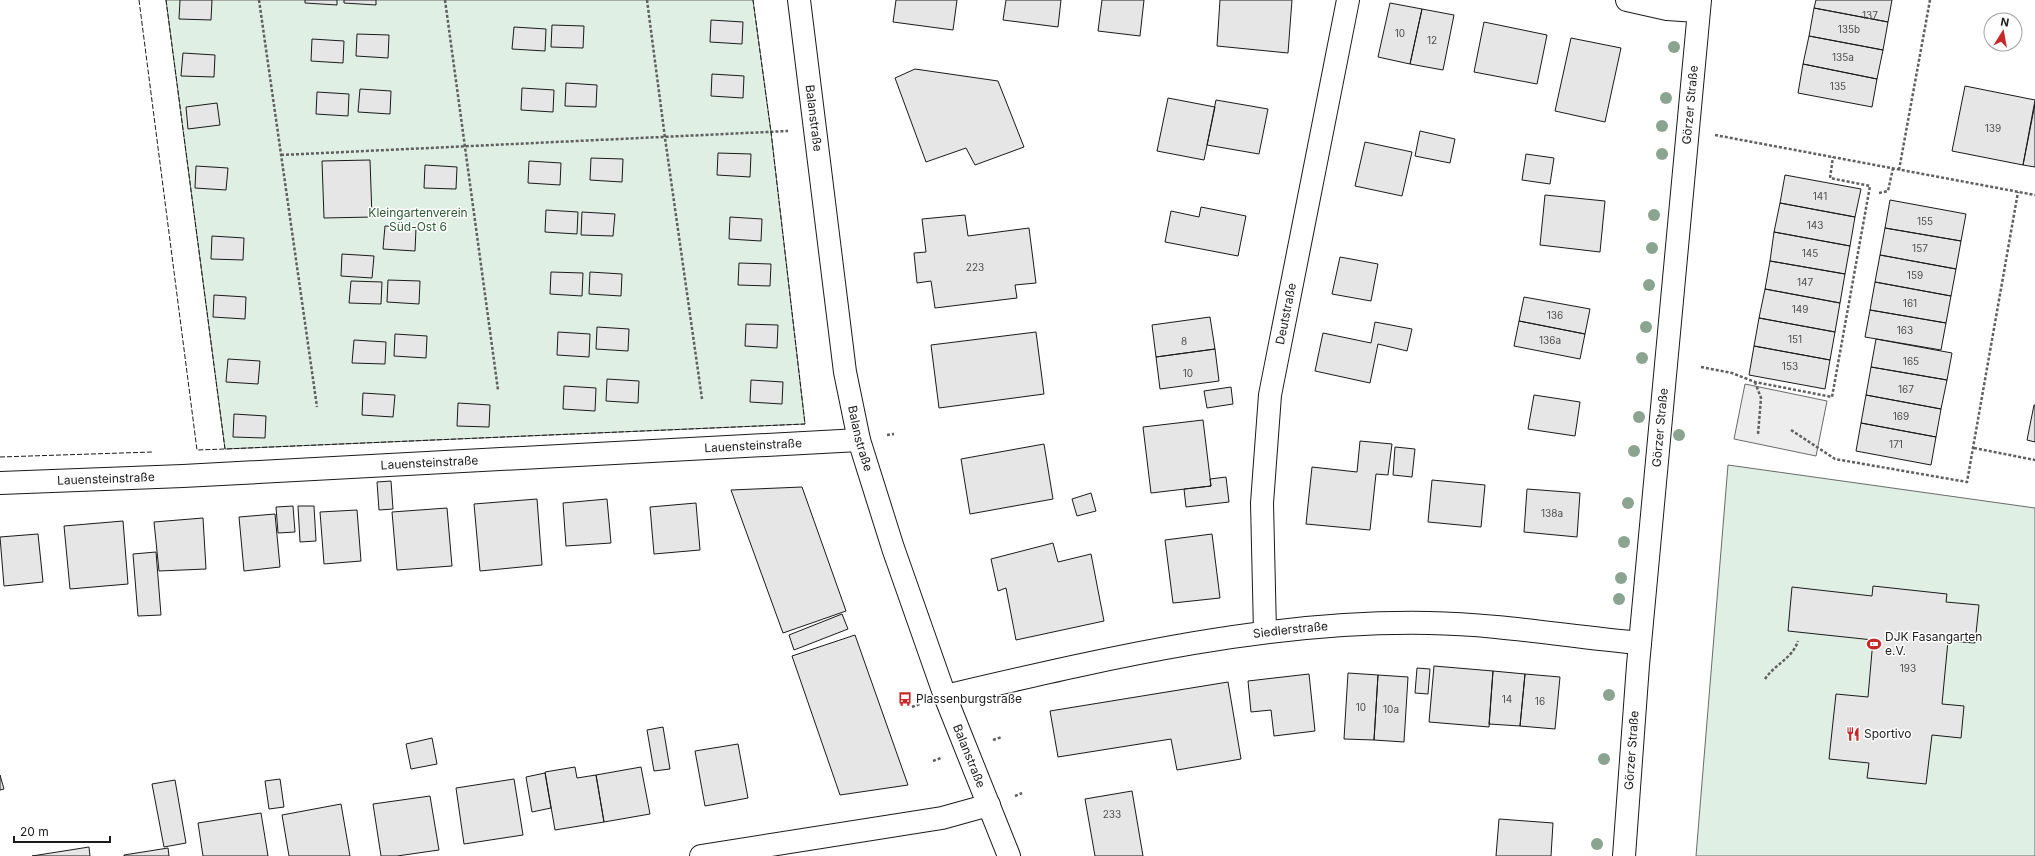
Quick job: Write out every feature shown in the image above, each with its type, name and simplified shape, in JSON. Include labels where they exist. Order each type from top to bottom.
[{"type":"street","name":"Balanstraße","points":[[799,0],[845,372],[859,440],[894,548],[946,696],[1009,856]]},
{"type":"street","name":"Deutstraße","points":[[1265,632],[1262,503],[1270,395],[1348,0]]},
{"type":"street","points":[[1627,0],[1667,9],[1698,6]]},
{"type":"street","name":"Görzer Straße","points":[[1624,856],[1640,643],[1698,6]]},
{"type":"street","name":"Lauensteinstraße","points":[[0,483],[183,476],[859,440]]},
{"type":"street","name":"Siedlerstraße","points":[[946,696],[1097,660],[1265,632],[1367,624],[1429,623],[1473,625],[1640,643]]},
{"type":"street","points":[[701,856],[942,818],[990,805]]},
{"type":"path","points":[[259,0],[317,407]]},
{"type":"path","points":[[445,0],[498,390]]},
{"type":"path","points":[[647,0],[702,400]]},
{"type":"path","points":[[1899,170],[1930,0]]},
{"type":"path","points":[[1687,129],[2035,195]]},
{"type":"path","points":[[281,155],[771,132]]},
{"type":"path","points":[[1701,367],[1732,373],[1755,382],[1832,397],[1870,186],[1830,178],[1834,157]]},
{"type":"path","points":[[1879,193],[1888,191],[1893,168]]},
{"type":"path","points":[[1791,430],[1834,459],[1967,482],[2018,192]]},
{"type":"path","points":[[1755,382],[1761,398],[1758,434]]},
{"type":"path","points":[[1974,448],[2035,460]]},
{"type":"path","points":[[1765,680],[1770,672],[1790,656],[1798,641]]},
{"type":"green space","name":"Kleingartenverein Süd-Ost 6","points":[[166,0],[753,0],[771,132],[805,424],[225,449]]},
{"type":"green space","name":"DJK Fasangarten e.V.","points":[[1728,465],[2035,508],[2035,856],[1696,856]]},
{"type":"shaded area","points":[[1745,384],[1827,401],[1816,456],[1734,439]]},
{"type":"building","points":[[180,0],[212,0],[211,20],[179,19]]},
{"type":"building","points":[[305,0],[337,0],[337,5],[305,3]]},
{"type":"building","points":[[344,0],[376,0],[376,5],[344,3]]},
{"type":"building","points":[[896,0],[957,0],[953,30],[893,22]]},
{"type":"building","points":[[1006,0],[1061,0],[1058,27],[1003,20]]},
{"type":"building","points":[[1102,0],[1144,0],[1140,36],[1098,31]]},
{"type":"building","points":[[1220,0],[1292,0],[1288,53],[1217,46]]},
{"type":"building","points":[[1816,0],[1892,0],[1888,22],[1814,8]]},
{"type":"building","points":[[1390,3],[1422,9],[1410,64],[1378,57]]},
{"type":"building","points":[[1814,8],[1888,22],[1883,50],[1809,36]]},
{"type":"building","points":[[1422,9],[1454,15],[1443,70],[1410,64]]},
{"type":"building","points":[[711,20],[743,22],[742,44],[710,42]]},
{"type":"building","points":[[1484,22],[1547,35],[1537,84],[1474,72]]},
{"type":"building","points":[[552,25],[584,26],[583,48],[551,47]]},
{"type":"building","points":[[514,27],[546,29],[545,51],[512,49]]},
{"type":"building","points":[[357,34],[389,35],[388,58],[356,56]]},
{"type":"building","points":[[1809,36],[1883,50],[1877,79],[1803,64]]},
{"type":"building","points":[[1571,38],[1621,48],[1605,122],[1555,111]]},
{"type":"building","points":[[312,39],[344,41],[343,63],[311,61]]},
{"type":"building","points":[[183,53],[215,55],[214,77],[181,76]]},
{"type":"building","points":[[1803,64],[1877,79],[1872,107],[1798,93]]},
{"type":"building","points":[[915,69],[998,81],[1024,147],[975,165],[966,148],[926,162],[895,78]]},
{"type":"building","points":[[712,74],[744,76],[743,98],[711,96]]},
{"type":"building","points":[[566,83],[597,85],[596,107],[565,106]]},
{"type":"building","points":[[1965,86],[2035,100],[2023,165],[1952,151]]},
{"type":"building","points":[[522,88],[554,90],[553,112],[521,110]]},
{"type":"building","points":[[360,89],[391,91],[390,114],[358,112]]},
{"type":"building","points":[[317,92],[349,94],[348,116],[316,114]]},
{"type":"building","points":[[1168,98],[1215,107],[1204,160],[1157,151]]},
{"type":"building","points":[[1216,100],[1268,109],[1259,154],[1207,145]]},
{"type":"building","points":[[217,103],[220,125],[188,129],[186,107]]},
{"type":"building","points":[[2035,104],[2035,167],[2023,165]]},
{"type":"building","points":[[1420,131],[1455,139],[1450,163],[1415,156]]},
{"type":"building","points":[[1365,142],[1412,152],[1402,196],[1355,186]]},
{"type":"building","points":[[718,153],[751,154],[750,177],[717,175]]},
{"type":"building","points":[[1526,154],[1554,158],[1550,184],[1522,180]]},
{"type":"building","points":[[591,158],[623,159],[622,182],[590,180]]},
{"type":"building","points":[[370,160],[372,217],[324,218],[322,161]]},
{"type":"building","points":[[529,161],[561,163],[560,185],[528,183]]},
{"type":"building","points":[[425,165],[457,167],[456,189],[424,188]]},
{"type":"building","points":[[196,166],[228,168],[226,190],[195,188]]},
{"type":"building","points":[[1785,175],[1861,189],[1855,217],[1780,203]]},
{"type":"building","points":[[1545,195],[1605,201],[1600,252],[1540,245]]},
{"type":"building","points":[[1890,200],[1966,214],[1961,241],[1885,228]]},
{"type":"building","points":[[1780,203],[1855,217],[1850,246],[1774,232]]},
{"type":"building","points":[[1201,207],[1246,216],[1238,256],[1165,242],[1171,211],[1199,217]]},
{"type":"building","points":[[546,210],[578,212],[577,234],[545,232]]},
{"type":"building","points":[[582,212],[615,214],[613,236],[581,235]]},
{"type":"building","points":[[965,215],[968,236],[1029,228],[1036,283],[1015,285],[1017,298],[935,308],[931,281],[917,283],[914,253],[926,252],[922,219]]},
{"type":"building","points":[[730,217],[762,219],[761,241],[729,239]]},
{"type":"building","points":[[385,226],[416,228],[415,251],[383,249]]},
{"type":"building","points":[[1885,228],[1961,241],[1956,269],[1880,255]]},
{"type":"building","points":[[1774,232],[1850,246],[1845,274],[1770,261]]},
{"type":"building","points":[[212,236],[244,238],[243,260],[211,259]]},
{"type":"building","points":[[342,254],[374,256],[372,278],[341,276]]},
{"type":"building","points":[[1880,255],[1956,269],[1951,296],[1875,282]]},
{"type":"building","points":[[1340,257],[1378,264],[1371,301],[1332,294]]},
{"type":"building","points":[[1770,261],[1845,274],[1840,303],[1765,289]]},
{"type":"building","points":[[739,263],[771,264],[770,286],[738,285]]},
{"type":"building","points":[[551,272],[583,273],[582,296],[550,294]]},
{"type":"building","points":[[590,272],[622,274],[621,296],[589,294]]},
{"type":"building","points":[[388,280],[420,281],[419,304],[387,302]]},
{"type":"building","points":[[351,281],[382,282],[381,304],[349,303]]},
{"type":"building","points":[[1875,282],[1951,296],[1946,323],[1870,310]]},
{"type":"building","points":[[1765,289],[1840,303],[1835,332],[1759,318]]},
{"type":"building","points":[[214,295],[246,297],[245,319],[213,317]]},
{"type":"building","points":[[1524,297],[1590,309],[1585,334],[1519,321]]},
{"type":"building","points":[[1870,310],[1946,323],[1941,350],[1865,337]]},
{"type":"building","points":[[1210,317],[1215,349],[1156,357],[1152,325]]},
{"type":"building","points":[[1759,318],[1835,332],[1830,360],[1754,346]]},
{"type":"building","points":[[1519,321],[1585,334],[1580,359],[1514,346]]},
{"type":"building","points":[[1375,322],[1412,329],[1407,351],[1378,344],[1370,383],[1315,371],[1323,333],[1371,343]]},
{"type":"building","points":[[746,324],[778,325],[777,348],[745,346]]},
{"type":"building","points":[[597,327],[629,329],[628,351],[596,349]]},
{"type":"building","points":[[558,332],[590,334],[589,357],[557,355]]},
{"type":"building","points":[[1036,332],[1044,394],[939,408],[931,345]]},
{"type":"building","points":[[395,334],[427,336],[426,358],[394,356]]},
{"type":"building","points":[[1876,339],[1952,353],[1947,380],[1871,367]]},
{"type":"building","points":[[354,340],[386,342],[385,364],[352,363]]},
{"type":"building","points":[[1754,346],[1830,360],[1825,389],[1749,375]]},
{"type":"building","points":[[1215,349],[1219,381],[1160,389],[1156,357]]},
{"type":"building","points":[[228,359],[260,361],[258,384],[226,382]]},
{"type":"building","points":[[1871,367],[1947,380],[1941,409],[1866,395]]},
{"type":"building","points":[[607,379],[639,381],[638,403],[606,401]]},
{"type":"building","points":[[751,380],[783,382],[782,404],[750,402]]},
{"type":"building","points":[[564,386],[596,388],[595,411],[563,409]]},
{"type":"building","points":[[1231,387],[1233,404],[1207,408],[1204,391]]},
{"type":"building","points":[[363,393],[395,395],[393,417],[362,415]]},
{"type":"building","points":[[1534,395],[1580,402],[1575,436],[1528,429]]},
{"type":"building","points":[[1866,395],[1941,409],[1936,437],[1861,423]]},
{"type":"building","points":[[458,403],[490,405],[489,427],[457,426]]},
{"type":"building","points":[[2035,405],[2035,442],[2027,440]]},
{"type":"building","points":[[234,414],[266,416],[265,438],[233,437]]},
{"type":"building","points":[[1203,420],[1211,486],[1151,493],[1143,427]]},
{"type":"building","points":[[1861,423],[1936,437],[1931,465],[1856,451]]},
{"type":"building","points":[[1360,441],[1392,444],[1388,475],[1376,474],[1370,530],[1306,524],[1312,467],[1357,472]]},
{"type":"building","points":[[1044,444],[1053,499],[970,514],[961,459]]},
{"type":"building","points":[[1395,447],[1415,449],[1412,477],[1393,475]]},
{"type":"building","points":[[1226,477],[1229,502],[1186,507],[1184,489],[1211,486],[1210,479]]},
{"type":"building","points":[[1432,480],[1485,485],[1481,527],[1428,522]]},
{"type":"building","points":[[391,481],[393,509],[379,510],[377,482]]},
{"type":"building","points":[[802,487],[846,611],[783,633],[731,490]]},
{"type":"building","points":[[1527,489],[1580,493],[1577,537],[1524,532]]},
{"type":"building","points":[[1091,493],[1096,511],[1077,516],[1072,499]]},
{"type":"building","points":[[537,499],[542,565],[480,571],[474,504]]},
{"type":"building","points":[[607,499],[611,543],[566,546],[563,503]]},
{"type":"building","points":[[696,503],[700,550],[654,554],[650,507]]},
{"type":"building","points":[[293,506],[295,532],[278,533],[276,507]]},
{"type":"building","points":[[298,506],[314,506],[316,541],[300,542]]},
{"type":"building","points":[[447,508],[452,566],[397,570],[392,512]]},
{"type":"building","points":[[357,510],[361,561],[324,564],[320,512]]},
{"type":"building","points":[[275,514],[280,567],[244,571],[239,517]]},
{"type":"building","points":[[203,518],[206,569],[159,571],[154,522]]},
{"type":"building","points":[[123,521],[128,584],[70,589],[64,526]]},
{"type":"building","points":[[38,534],[43,582],[4,586],[0,537]]},
{"type":"building","points":[[1212,534],[1220,598],[1173,603],[1165,540]]},
{"type":"building","points":[[1053,543],[1058,562],[1091,554],[1104,621],[1016,640],[1006,588],[998,591],[991,559]]},
{"type":"building","points":[[156,552],[161,615],[138,616],[133,554]]},
{"type":"building","points":[[1873,586],[1947,594],[1946,602],[1979,605],[1975,643],[1948,641],[1942,704],[1964,706],[1961,738],[1932,735],[1926,784],[1867,778],[1869,763],[1829,759],[1836,694],[1868,697],[1873,640],[1788,631],[1792,587],[1872,596]]},
{"type":"building","points":[[842,614],[848,629],[794,650],[789,635]]},
{"type":"building","points":[[855,635],[908,785],[840,795],[792,656]]},
{"type":"building","points":[[1434,666],[1493,671],[1489,727],[1429,722]]},
{"type":"building","points":[[1417,668],[1430,669],[1428,694],[1415,693]]},
{"type":"building","points":[[1493,671],[1525,674],[1520,726],[1489,724]]},
{"type":"building","points":[[1348,673],[1378,675],[1374,740],[1344,739]]},
{"type":"building","points":[[1309,674],[1315,731],[1274,736],[1271,710],[1251,712],[1248,681]]},
{"type":"building","points":[[1525,674],[1560,677],[1555,729],[1520,726]]},
{"type":"building","points":[[1378,675],[1408,677],[1404,742],[1374,740]]},
{"type":"building","points":[[1228,682],[1241,759],[1177,770],[1171,739],[1058,757],[1050,711]]},
{"type":"building","points":[[663,727],[670,769],[654,771],[647,730]]},
{"type":"building","points":[[432,738],[437,764],[411,769],[406,744]]},
{"type":"building","points":[[738,744],[748,798],[705,806],[695,751]]},
{"type":"building","points":[[575,767],[577,778],[596,775],[604,822],[555,830],[545,772]]},
{"type":"building","points":[[641,767],[650,814],[604,822],[596,775]]},
{"type":"building","points":[[545,773],[551,808],[532,812],[526,777]]},
{"type":"building","points":[[0,775],[4,789],[0,790]]},
{"type":"building","points":[[280,779],[284,807],[269,809],[265,781]]},
{"type":"building","points":[[514,779],[523,835],[464,844],[456,788]]},
{"type":"building","points":[[175,780],[186,843],[164,847],[152,784]]},
{"type":"building","points":[[1132,791],[1143,856],[1095,856],[1085,799]]},
{"type":"building","points":[[430,796],[439,850],[397,856],[381,856],[373,804]]},
{"type":"building","points":[[341,804],[350,856],[289,856],[282,815]]},
{"type":"building","points":[[261,813],[268,856],[203,856],[198,823]]},
{"type":"building","points":[[1499,819],[1553,823],[1551,856],[1496,856]]},
{"type":"building","points":[[89,847],[90,856],[32,856]]},
{"type":"building","points":[[168,848],[169,856],[124,856],[124,855]]},
{"type":"fence","points":[[139,0],[197,450],[225,449]]},
{"type":"fence","points":[[166,0],[225,449],[805,424],[771,132],[753,0]]},
{"type":"fence","points":[[0,457],[152,452]]},
{"type":"place","name":"DJK Fasangarten e.V.","points":[[1874,644]]},
{"type":"place","name":"Plassenburgstraße","points":[[905,699]]},
{"type":"place","name":"Sportivo","points":[[1853,734]]}]
